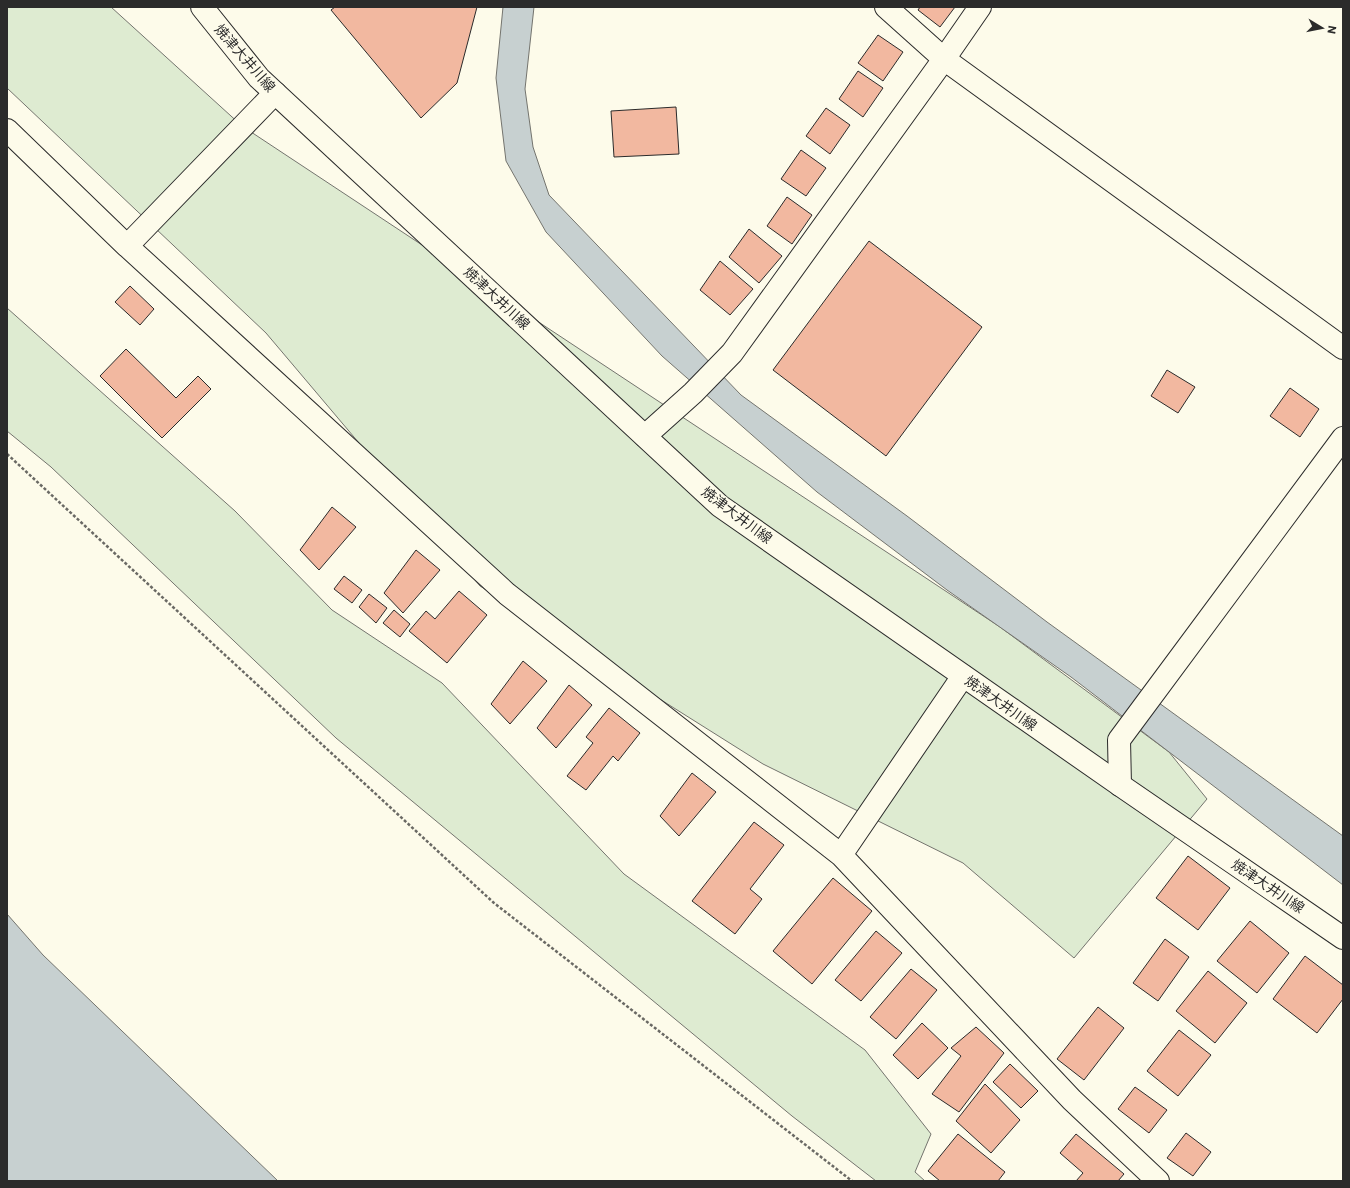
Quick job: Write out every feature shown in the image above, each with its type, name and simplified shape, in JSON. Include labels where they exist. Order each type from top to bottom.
[{"type":"street","name":"焼津大井川線","points":[[202,7],[259,78],[720,506],[1120,785],[1343,938]]},
{"type":"street","points":[[886,7],[944,59],[1343,348]]},
{"type":"street","points":[[645,436],[693,393],[732,353],[980,7]]},
{"type":"street","points":[[127,246],[275,93]]},
{"type":"street","points":[[7,130],[127,246],[507,594],[840,854],[1072,1100],[1158,1181]]},
{"type":"street","points":[[1120,785],[1119,740],[1343,438]]},
{"type":"street","points":[[840,854],[963,676]]},
{"type":"path","points":[[7,454],[494,903],[852,1181]]},
{"type":"green space","points":[[7,7],[111,7],[242,126],[1000,627],[1169,752],[1207,799],[1074,958],[963,863],[763,764],[480,586],[266,333],[7,88]]},
{"type":"green space","points":[[7,308],[235,511],[332,610],[442,683],[624,874],[865,1050],[931,1134],[915,1172],[925,1181],[876,1181],[792,1116],[336,738],[51,467],[7,431]]},
{"type":"shaded area","points":[[503,7],[534,7],[525,89],[533,147],[549,195],[741,395],[907,516],[1047,622],[1343,836],[1343,885],[1071,677],[947,590],[817,492],[662,356],[546,232],[506,161],[496,78]]},
{"type":"shaded area","points":[[7,914],[43,955],[278,1181],[7,1181]]},
{"type":"building","points":[[335,7],[477,7],[457,83],[421,118],[331,10]]},
{"type":"building","points":[[920,7],[955,7],[940,27],[918,10]]},
{"type":"building","points":[[878,35],[903,52],[883,81],[858,63]]},
{"type":"building","points":[[858,71],[883,88],[863,117],[839,99]]},
{"type":"building","points":[[676,107],[679,154],[614,157],[611,111]]},
{"type":"building","points":[[826,108],[850,125],[830,154],[806,136]]},
{"type":"building","points":[[801,150],[826,168],[806,196],[781,179]]},
{"type":"building","points":[[787,197],[812,215],[792,244],[767,226]]},
{"type":"building","points":[[749,229],[782,256],[759,283],[729,257]]},
{"type":"building","points":[[869,241],[982,327],[886,456],[773,370]]},
{"type":"building","points":[[720,261],[753,289],[730,315],[700,290]]},
{"type":"building","points":[[130,286],[154,309],[140,325],[115,302]]},
{"type":"building","points":[[126,349],[176,398],[198,376],[211,389],[162,438],[100,376]]},
{"type":"building","points":[[1167,370],[1195,387],[1178,413],[1151,396]]},
{"type":"building","points":[[1290,388],[1319,409],[1300,437],[1270,416]]},
{"type":"building","points":[[332,507],[356,527],[319,570],[300,550]]},
{"type":"building","points":[[416,550],[440,570],[403,613],[384,593]]},
{"type":"building","points":[[344,576],[362,590],[352,603],[334,589]]},
{"type":"building","points":[[459,591],[487,615],[447,663],[409,631],[426,611],[435,619]]},
{"type":"building","points":[[369,594],[387,608],[376,623],[359,607]]},
{"type":"building","points":[[394,610],[410,624],[400,637],[383,623]]},
{"type":"building","points":[[523,661],[547,681],[510,724],[491,704]]},
{"type":"building","points":[[569,685],[592,705],[556,748],[537,728]]},
{"type":"building","points":[[609,708],[640,733],[618,761],[613,756],[586,790],[567,776],[593,743],[586,737]]},
{"type":"building","points":[[692,773],[716,792],[679,836],[660,816]]},
{"type":"building","points":[[754,822],[784,845],[750,889],[762,899],[735,934],[692,901]]},
{"type":"building","points":[[1188,856],[1230,888],[1198,930],[1156,898]]},
{"type":"building","points":[[833,878],[872,911],[812,984],[773,951]]},
{"type":"building","points":[[1250,921],[1289,953],[1257,993],[1217,961]]},
{"type":"building","points":[[876,931],[902,953],[861,1001],[835,980]]},
{"type":"building","points":[[1165,939],[1189,957],[1158,1001],[1133,983]]},
{"type":"building","points":[[1305,956],[1343,985],[1343,999],[1317,1033],[1273,999]]},
{"type":"building","points":[[911,969],[937,990],[896,1039],[870,1017]]},
{"type":"building","points":[[1208,971],[1247,1003],[1215,1043],[1176,1011]]},
{"type":"building","points":[[1098,1007],[1124,1028],[1084,1080],[1057,1059]]},
{"type":"building","points":[[922,1023],[948,1048],[918,1079],[893,1055]]},
{"type":"building","points":[[976,1027],[1004,1053],[959,1112],[932,1094],[961,1056],[951,1048]]},
{"type":"building","points":[[1179,1030],[1211,1055],[1178,1096],[1147,1071]]},
{"type":"building","points":[[1010,1064],[1038,1091],[1021,1108],[993,1082]]},
{"type":"building","points":[[985,1084],[1020,1120],[991,1153],[956,1121]]},
{"type":"building","points":[[1135,1087],[1167,1110],[1149,1133],[1118,1109]]},
{"type":"building","points":[[1186,1133],[1211,1152],[1193,1176],[1167,1158]]},
{"type":"building","points":[[958,1134],[1005,1172],[998,1181],[940,1181],[928,1171]]},
{"type":"building","points":[[1076,1134],[1124,1174],[1118,1181],[1076,1181],[1083,1173],[1060,1153]]}]
